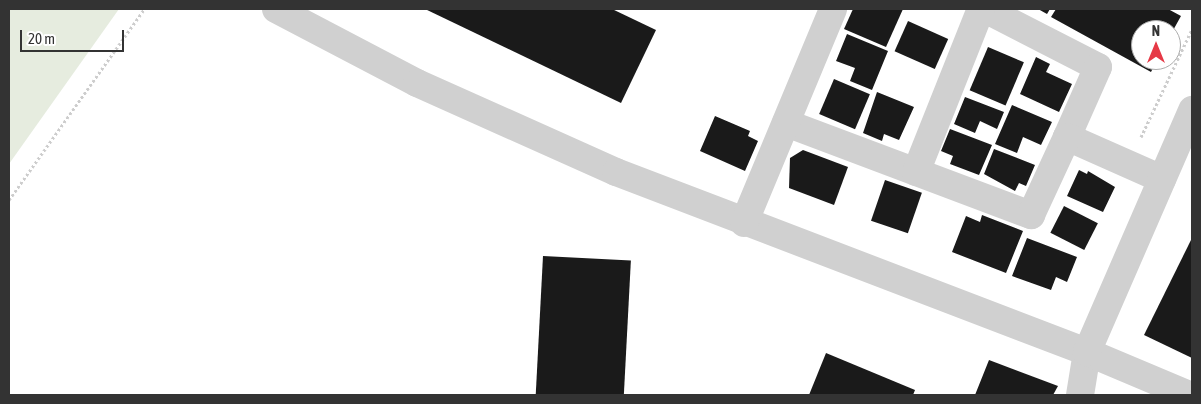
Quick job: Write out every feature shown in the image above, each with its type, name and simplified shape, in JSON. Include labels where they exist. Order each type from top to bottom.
[{"type":"street","points":[[276,9],[417,83],[744,223],[1087,352],[1189,395]]},
{"type":"street","points":[[744,223],[833,9]]},
{"type":"street","points":[[916,172],[981,9]]},
{"type":"street","points":[[786,123],[1031,215],[1098,67],[985,9]]},
{"type":"street","points":[[1080,395],[1087,352],[1192,110]]},
{"type":"street","points":[[1067,137],[1162,179]]},
{"type":"path","points":[[9,200],[144,9]]},
{"type":"path","points":[[1138,142],[1192,29]]},
{"type":"shaded area","points":[[9,9],[119,9],[9,164]]},
{"type":"building","points":[[425,9],[612,9],[656,30],[621,103]]},
{"type":"building","points":[[853,9],[903,9],[886,47],[844,29]]},
{"type":"building","points":[[1038,9],[1050,9],[1047,14]]},
{"type":"building","points":[[1056,9],[1168,9],[1181,16],[1179,20],[1131,20],[1131,61],[1051,17]]},
{"type":"building","points":[[908,21],[948,39],[935,69],[895,51]]},
{"type":"building","points":[[847,34],[888,51],[872,90],[850,81],[855,68],[836,61]]},
{"type":"building","points":[[988,47],[1024,62],[1006,106],[970,90]]},
{"type":"building","points":[[1036,57],[1050,64],[1046,72],[1072,84],[1059,112],[1020,94]]},
{"type":"building","points":[[834,79],[870,94],[855,129],[819,114]]},
{"type":"building","points":[[877,92],[914,107],[899,140],[884,134],[882,141],[863,133]]},
{"type":"building","points":[[965,97],[1004,112],[997,129],[980,121],[975,133],[954,124]]},
{"type":"building","points":[[1012,105],[1052,122],[1041,145],[1023,137],[1017,153],[995,144]]},
{"type":"building","points":[[715,116],[750,131],[748,136],[758,141],[745,171],[700,151]]},
{"type":"building","points":[[950,129],[992,145],[979,175],[950,164],[953,156],[941,151]]},
{"type":"building","points":[[994,149],[1035,165],[1026,186],[1019,183],[1015,191],[984,174]]},
{"type":"building","points":[[803,150],[848,167],[834,205],[789,188],[790,158]]},
{"type":"building","points":[[1079,170],[1087,174],[1088,171],[1115,187],[1103,212],[1067,196]]},
{"type":"building","points":[[885,180],[922,193],[908,233],[871,221]]},
{"type":"building","points":[[1064,206],[1098,223],[1084,250],[1050,233]]},
{"type":"building","points":[[982,215],[1023,231],[1006,273],[952,252],[966,216],[980,222]]},
{"type":"building","points":[[1027,238],[1077,257],[1067,282],[1056,277],[1051,290],[1012,276]]},
{"type":"building","points":[[1192,238],[1192,358],[1144,335]]},
{"type":"building","points":[[543,256],[631,261],[624,395],[536,395]]},
{"type":"building","points":[[826,353],[915,390],[913,395],[809,395]]},
{"type":"building","points":[[989,360],[1058,386],[1053,395],[975,395]]}]
